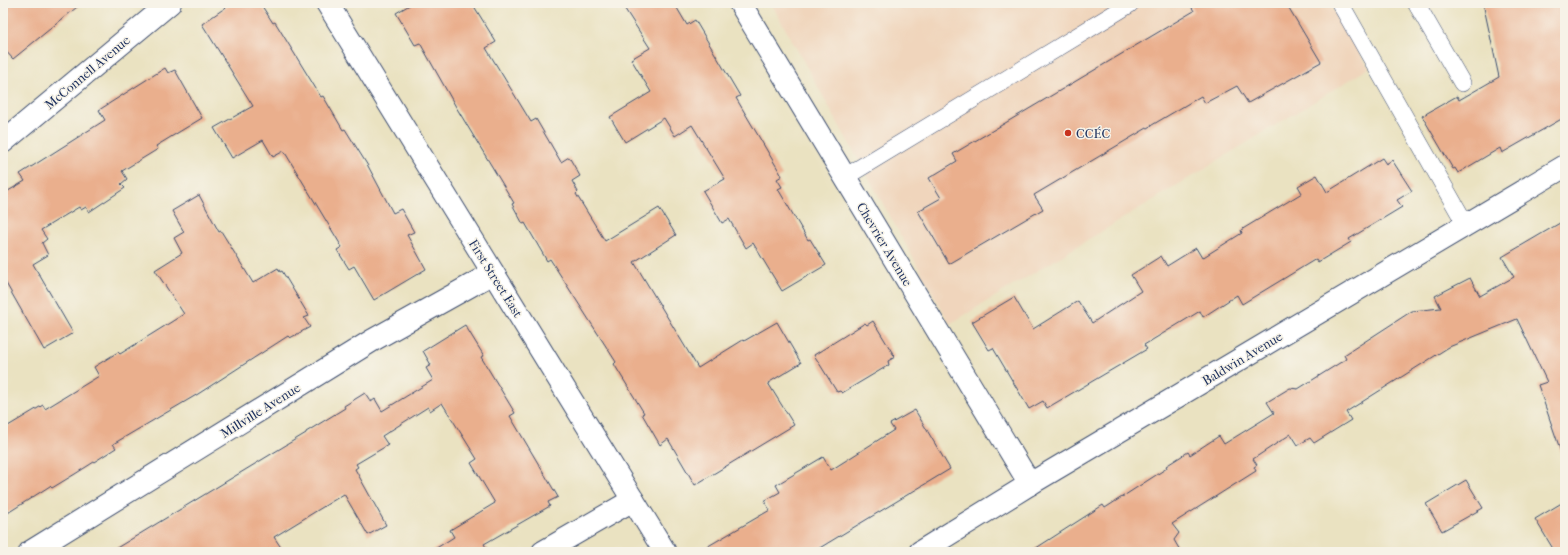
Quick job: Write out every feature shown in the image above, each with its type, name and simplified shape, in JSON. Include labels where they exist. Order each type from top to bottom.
[{"type":"street","name":"McConnell Avenue","points":[[3,142],[170,3]]},
{"type":"street","name":"First Street East","points":[[328,3],[665,552]]},
{"type":"street","name":"Chevrier Avenue","points":[[740,3],[1030,484]]},
{"type":"street","name":"Baldwin Avenue","points":[[920,552],[1030,484],[1565,166]]},
{"type":"street","name":"Millville Avenue","points":[[30,552],[373,340],[493,273]]},
{"type":"street","points":[[543,552],[634,500]]},
{"type":"lane","points":[[1340,3],[1466,225]]},
{"type":"lane","points":[[1416,3],[1462,83]]},
{"type":"lane","points":[[845,177],[1130,4]]},
{"type":"shaded area","points":[[771,3],[1329,3],[1369,68],[950,324]]},
{"type":"building","points":[[3,3],[82,3],[13,59],[3,48]]},
{"type":"building","points":[[232,3],[260,3],[273,23],[275,22],[321,97],[323,96],[343,130],[345,129],[368,166],[393,213],[401,209],[414,232],[407,235],[426,269],[374,300],[354,266],[349,269],[337,250],[342,247],[284,151],[273,157],[263,140],[232,158],[214,128],[253,106],[202,24]]},
{"type":"building","points":[[413,3],[472,3],[496,42],[486,48],[531,122],[536,119],[561,162],[569,157],[580,176],[572,181],[578,192],[576,194],[605,241],[659,208],[676,235],[634,262],[698,368],[743,340],[744,341],[777,322],[801,363],[768,383],[794,425],[695,485],[668,439],[660,445],[642,414],[644,413],[614,364],[616,362],[550,259],[547,261],[525,223],[523,224],[512,204],[514,203],[456,107],[420,43],[415,45],[396,13]]},
{"type":"building","points":[[621,3],[674,3],[687,25],[695,20],[740,96],[736,98],[782,176],[777,179],[782,187],[778,189],[808,240],[810,239],[826,265],[782,291],[753,243],[746,248],[729,219],[722,223],[703,191],[725,179],[692,125],[675,136],[664,118],[625,142],[610,117],[651,92],[631,59],[650,48]]},
{"type":"building","name":"CCÉC","points":[[1189,3],[1286,3],[1321,62],[1248,103],[1237,86],[1205,103],[1201,96],[1034,195],[1043,209],[949,264],[918,211],[941,198],[929,178],[957,161],[953,154],[1194,11]]},
{"type":"building","points":[[1483,3],[1565,3],[1565,117],[1502,153],[1500,148],[1458,173],[1455,168],[1453,169],[1422,116],[1457,96],[1459,100],[1499,77]]},
{"type":"building","points":[[165,68],[168,73],[175,70],[202,118],[156,146],[158,149],[122,171],[127,179],[121,184],[125,188],[89,212],[86,207],[81,210],[79,207],[41,230],[47,239],[42,243],[48,255],[33,264],[73,333],[44,350],[3,278],[3,194],[25,181],[20,174],[105,120],[99,110]]},
{"type":"building","points":[[1382,158],[1386,164],[1392,160],[1412,191],[1397,200],[1402,207],[1349,239],[1351,242],[1318,262],[1316,259],[1242,304],[1237,295],[1203,317],[1200,311],[1144,345],[1147,349],[1047,408],[1043,401],[1029,409],[993,348],[989,350],[972,322],[1014,297],[1033,329],[1078,301],[1092,323],[1141,291],[1131,275],[1161,256],[1167,266],[1196,248],[1202,258],[1242,233],[1241,230],[1302,193],[1298,186],[1317,175],[1327,192]]},
{"type":"building","points":[[199,195],[219,232],[221,231],[253,283],[278,268],[280,272],[282,271],[309,316],[304,318],[310,327],[290,338],[288,336],[198,394],[113,444],[116,448],[75,474],[52,488],[50,486],[3,516],[3,429],[43,405],[45,409],[99,376],[94,367],[118,352],[120,354],[184,314],[155,270],[182,253],[174,238],[184,232],[172,211]]},
{"type":"building","points":[[1565,220],[1565,451],[1561,452],[1538,385],[1547,382],[1517,319],[1449,347],[1346,412],[1351,420],[1314,443],[1310,438],[1298,445],[1291,434],[1253,459],[1257,465],[1254,467],[1256,471],[1172,524],[1179,533],[1174,540],[1181,552],[1030,552],[1103,505],[1105,508],[1167,468],[1166,466],[1188,452],[1190,455],[1219,436],[1224,444],[1274,413],[1267,402],[1290,388],[1298,389],[1346,359],[1344,355],[1412,311],[1441,308],[1435,296],[1470,278],[1480,296],[1514,277],[1502,257]]},
{"type":"building","points":[[873,321],[895,357],[888,361],[889,365],[842,393],[840,391],[837,392],[814,355],[865,323],[867,325]]},
{"type":"building","points":[[465,325],[484,356],[481,357],[515,413],[510,416],[558,497],[548,502],[550,506],[484,544],[489,552],[430,552],[454,537],[450,530],[495,503],[471,463],[477,459],[442,403],[430,411],[428,407],[382,436],[388,445],[356,464],[358,467],[355,469],[386,525],[368,535],[344,494],[274,537],[284,552],[110,552],[306,433],[365,393],[371,402],[375,399],[382,411],[433,380],[426,368],[431,365],[423,351]]},
{"type":"building","points":[[915,410],[950,469],[813,552],[698,552],[770,510],[764,501],[780,492],[776,485],[823,457],[831,470],[894,430],[890,424]]},
{"type":"building","points":[[1466,480],[1483,508],[1442,531],[1426,504]]},
{"type":"building","points":[[1565,501],[1565,552],[1555,552],[1535,519]]},
{"type":"place","name":"CCÉC","points":[[1068,133]]}]
